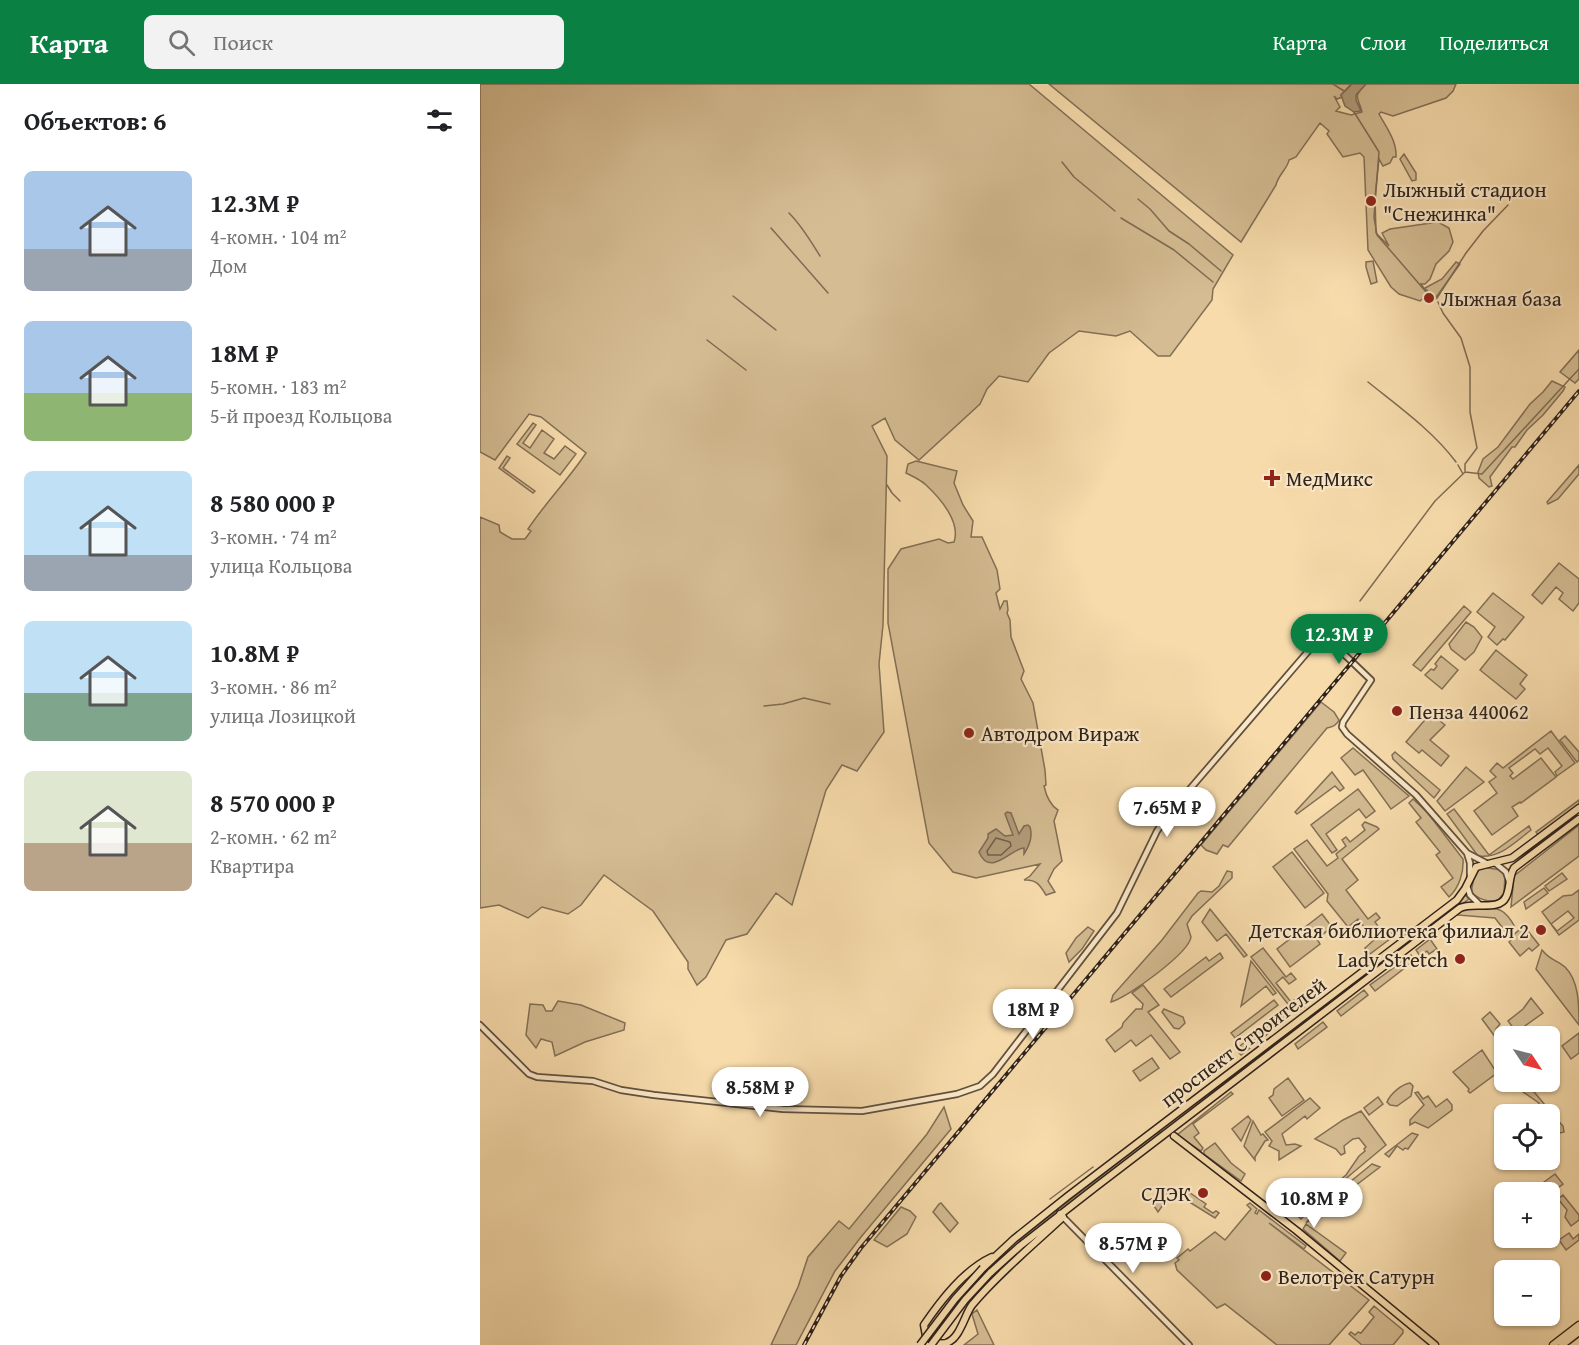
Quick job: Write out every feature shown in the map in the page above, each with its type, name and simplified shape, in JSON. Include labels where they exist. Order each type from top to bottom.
[{"type":"main road","points":[[1486,864],[1512,858],[1579,808]]},
{"type":"main road","name":"проспект Строителей","points":[[931,1345],[965,1300],[990,1273],[1148,1146],[1460,908],[1466,905],[1495,905],[1502,902],[1506,897],[1514,868],[1579,819]]},
{"type":"main road","name":"проспект Строителей","points":[[920,1345],[955,1299],[997,1255],[1068,1196],[1457,900],[1476,867],[1486,864]]},
{"type":"main road","points":[[1310,1012],[1311,1017],[1315,1019]]},
{"type":"main road","points":[[1298,1022],[1302,1028]]},
{"type":"main road","points":[[1169,1119],[1170,1124],[1175,1126],[1174,1136]]},
{"type":"main road","points":[[1158,1128],[1162,1130],[1162,1136]]},
{"type":"main road","points":[[1148,1146],[1174,1136],[1298,1230],[1435,1345]]},
{"type":"main road","points":[[997,1255],[978,1263],[957,1284],[924,1325],[926,1336],[936,1343],[946,1343],[955,1337],[965,1314],[982,1294],[1061,1216]]},
{"type":"main road","points":[[1553,1345],[1579,1325]]},
{"type":"main road","points":[[1562,1345],[1579,1332]]},
{"type":"street","points":[[480,1025],[529,1074],[537,1077],[593,1081],[621,1090],[654,1095],[800,1110],[862,1111],[957,1094],[980,1086],[993,1074],[1117,913],[1159,828],[1171,811],[1323,634],[1371,680],[1342,727],[1416,795],[1467,853],[1486,864]]},
{"type":"street","points":[[1467,853],[1470,863],[1470,895],[1479,904]]},
{"type":"street","points":[[1494,863],[1506,872],[1509,881]]},
{"type":"street","points":[[1061,1216],[1189,1345]]},
{"type":"shaded area","points":[[480,84],[1029,84],[1233,255],[1213,289],[1212,300],[1170,356],[1158,356],[1130,331],[1116,336],[1079,331],[1049,353],[1028,382],[999,376],[987,389],[980,404],[919,460],[895,440],[885,418],[872,426],[887,456],[883,625],[879,664],[884,732],[857,771],[842,765],[826,790],[792,905],[776,893],[747,934],[726,940],[706,977],[697,985],[688,969],[688,962],[653,911],[604,875],[581,905],[568,914],[542,907],[528,918],[499,905],[480,908],[480,517],[499,525],[500,532],[512,539],[525,539],[535,519],[586,453],[541,417],[529,414],[495,460],[480,452]]},
{"type":"shaded area","points":[[1049,84],[1351,84],[1341,95],[1342,97],[1337,99],[1334,96],[1340,107],[1336,111],[1351,115],[1362,112],[1358,95],[1366,84],[1456,84],[1446,98],[1393,116],[1381,112],[1379,114],[1393,140],[1396,157],[1383,166],[1379,159],[1375,197],[1376,233],[1389,246],[1382,233],[1390,229],[1438,222],[1449,228],[1453,242],[1449,251],[1436,264],[1430,279],[1425,284],[1421,284],[1428,294],[1420,301],[1399,294],[1391,287],[1368,250],[1364,157],[1360,153],[1343,157],[1327,134],[1329,131],[1320,123],[1296,157],[1289,160],[1241,242]]},
{"type":"shaded area","points":[[1404,154],[1416,173],[1416,180],[1412,181],[1400,159]]},
{"type":"shaded area","points":[[1373,261],[1377,282],[1371,284],[1366,262]]},
{"type":"shaded area","points":[[1456,262],[1460,264],[1437,296],[1433,298],[1425,288],[1442,279]]},
{"type":"shaded area","points":[[1579,350],[1579,379],[1575,383],[1560,372]]},
{"type":"shaded area","points":[[1552,381],[1565,387],[1563,391],[1527,430],[1515,447],[1512,447],[1490,477],[1492,486],[1489,487],[1479,478],[1478,472],[1483,459],[1498,447],[1530,404]]},
{"type":"shaded area","points":[[533,423],[536,425],[523,443],[530,448],[542,430],[554,439],[544,453],[554,459],[565,446],[576,454],[560,475],[517,444]]},
{"type":"shaded area","points":[[507,456],[510,458],[503,468],[535,491],[533,493],[499,468]]},
{"type":"shaded area","name":"Автодром Вираж","points":[[916,461],[957,471],[954,483],[973,521],[971,537],[982,537],[997,570],[1000,589],[996,593],[1000,609],[1004,601],[1007,601],[1011,637],[1024,671],[1021,679],[1033,703],[1045,770],[1046,785],[1044,786],[1049,800],[1058,810],[1054,821],[1062,861],[1054,869],[1048,881],[1055,892],[1046,895],[1037,883],[1024,880],[1040,864],[976,878],[953,872],[929,843],[888,623],[888,569],[901,549],[939,539],[948,543],[954,542],[955,526],[943,503],[932,490],[906,473],[908,464]]},
{"type":"shaded area","points":[[1579,465],[1579,474],[1558,499],[1548,504],[1547,502]]},
{"type":"shaded area","points":[[1559,563],[1579,579],[1579,603],[1573,611],[1559,599],[1563,593],[1556,587],[1542,604],[1532,595]]},
{"type":"shaded area","points":[[1493,593],[1524,617],[1505,640],[1503,639],[1497,645],[1488,637],[1495,627],[1477,612]]},
{"type":"shaded area","points":[[1464,606],[1471,612],[1421,671],[1413,665]]},
{"type":"shaded area","points":[[1466,622],[1474,627],[1482,637],[1474,652],[1465,660],[1451,649],[1449,644]]},
{"type":"shaded area","points":[[1496,650],[1527,675],[1520,684],[1525,689],[1516,699],[1480,670]]},
{"type":"shaded area","points":[[1441,656],[1458,670],[1442,689],[1425,675],[1431,669],[1434,670]]},
{"type":"shaded area","points":[[1321,702],[1334,712],[1339,720],[1337,723],[1327,728],[1228,847],[1223,845],[1217,854],[1206,850],[1201,845]]},
{"type":"shaded area","points":[[1435,708],[1444,716],[1440,721],[1445,725],[1430,740],[1449,756],[1441,766],[1422,750],[1419,753],[1406,742]]},
{"type":"shaded area","points":[[1551,731],[1575,763],[1557,776],[1555,772],[1562,766],[1548,748],[1540,754],[1535,749],[1509,768],[1513,773],[1510,776],[1513,779],[1541,758],[1556,777],[1512,807],[1518,816],[1492,835],[1474,811],[1497,793],[1489,782],[1496,777],[1490,771],[1497,763],[1503,768]]},
{"type":"shaded area","points":[[1565,736],[1579,752],[1577,762],[1560,740]]},
{"type":"shaded area","points":[[1353,748],[1409,796],[1391,809],[1363,770],[1355,775],[1341,758]]},
{"type":"shaded area","points":[[1395,752],[1440,790],[1434,798],[1393,759],[1392,755]]},
{"type":"shaded area","points":[[1466,767],[1484,782],[1445,811],[1437,801]]},
{"type":"shaded area","points":[[1332,772],[1344,788],[1340,791],[1335,786],[1297,814],[1295,812]]},
{"type":"shaded area","points":[[1358,789],[1375,811],[1366,818],[1359,809],[1326,834],[1337,850],[1332,853],[1311,825]]},
{"type":"shaded area","points":[[1413,799],[1427,812],[1463,859],[1460,879],[1456,889],[1449,897],[1441,887],[1453,878],[1436,855],[1440,852],[1416,822],[1421,818],[1409,803]]},
{"type":"shaded area","points":[[1579,800],[1579,804],[1538,835],[1536,832]]},
{"type":"shaded area","points":[[1454,809],[1489,855],[1529,826],[1531,830],[1500,852],[1493,855],[1478,856],[1447,814]]},
{"type":"shaded area","points":[[1365,822],[1379,829],[1342,859],[1358,880],[1346,890],[1368,919],[1376,913],[1380,918],[1375,922],[1382,932],[1388,929],[1394,936],[1370,954],[1365,948],[1374,940],[1358,919],[1348,927],[1327,901],[1328,894],[1294,849],[1307,840],[1327,866],[1338,858],[1336,854],[1346,846],[1342,840],[1346,837],[1350,842],[1365,830],[1362,825]]},
{"type":"shaded area","points":[[1579,825],[1579,856],[1511,907],[1514,876]]},
{"type":"shaded area","points":[[1292,852],[1324,893],[1305,908],[1273,867]]},
{"type":"shaded area","points":[[1482,867],[1501,870],[1505,875],[1504,893],[1498,900],[1484,900],[1471,892],[1475,873]]},
{"type":"shaded area","points":[[1227,871],[1232,872],[1232,878],[1192,916],[1187,924],[1191,937],[1188,944],[1169,964],[1143,984],[1111,1002],[1113,995],[1162,940],[1198,893],[1212,892],[1219,886]]},
{"type":"shaded area","points":[[1562,873],[1567,879],[1549,891],[1545,886]]},
{"type":"shaded area","points":[[1544,888],[1548,893],[1526,909],[1524,902]]},
{"type":"shaded area","points":[[1579,890],[1579,920],[1559,935],[1542,912],[1563,896],[1572,895]],"holes":[[[1568,911],[1574,918],[1557,931],[1551,924]]]},
{"type":"shaded area","points":[[1465,895],[1469,899],[1409,943],[1407,941]]},
{"type":"shaded area","points":[[1477,907],[1504,912],[1515,927],[1510,932],[1505,931],[1495,918],[1457,915],[1466,908]]},
{"type":"shaded area","points":[[1210,909],[1247,955],[1244,957],[1226,934],[1217,941],[1202,922]]},
{"type":"shaded area","points":[[1322,914],[1332,927],[1317,939],[1320,944],[1290,967],[1277,949]]},
{"type":"shaded area","points":[[1524,926],[1539,945],[1532,951],[1529,948],[1520,956],[1509,942],[1512,936]]},
{"type":"shaded area","points":[[1088,927],[1094,931],[1082,949],[1069,962],[1066,953],[1076,938]]},
{"type":"shaded area","points":[[1430,939],[1437,949],[1429,954],[1427,951],[1420,956],[1416,950]]},
{"type":"shaded area","points":[[1263,948],[1286,977],[1291,973],[1296,979],[1289,984],[1283,977],[1276,983],[1291,1002],[1297,998],[1304,1007],[1295,1013],[1251,957]]},
{"type":"shaded area","points":[[1397,949],[1399,952],[1315,1014],[1314,1012]]},
{"type":"shaded area","points":[[1542,950],[1565,967],[1573,979],[1578,1001],[1579,1025],[1536,969]]},
{"type":"shaded area","points":[[1220,953],[1223,958],[1171,997],[1164,989],[1206,957],[1209,961]]},
{"type":"shaded area","points":[[1411,955],[1415,960],[1375,991],[1370,985]]},
{"type":"shaded area","points":[[1251,961],[1276,993],[1273,995],[1266,986],[1241,1006]]},
{"type":"shaded area","points":[[1143,985],[1159,1005],[1148,1012],[1180,1052],[1170,1059],[1151,1035],[1136,1046],[1131,1040],[1115,1052],[1106,1040],[1122,1027],[1136,1009],[1142,1009],[1143,1004],[1132,993]]},
{"type":"shaded area","points":[[1364,990],[1368,995],[1341,1016],[1337,1011]]},
{"type":"shaded area","points":[[1531,998],[1543,1013],[1525,1026],[1512,1026],[1508,1021],[1523,1009]]},
{"type":"shaded area","points":[[1274,1000],[1278,1005],[1235,1038],[1231,1033]]},
{"type":"shaded area","points":[[558,1001],[581,1005],[625,1023],[624,1030],[585,1042],[555,1056],[552,1042],[541,1039],[536,1048],[526,1035],[530,1004],[543,1005],[546,1011],[552,1011]]},
{"type":"shaded area","points":[[1164,1009],[1183,1017],[1185,1023],[1179,1029],[1174,1028],[1162,1012]]},
{"type":"shaded area","points":[[1284,1011],[1289,1017],[1241,1055],[1236,1049]]},
{"type":"shaded area","points":[[1490,1012],[1500,1024],[1494,1026],[1494,1035],[1482,1019]]},
{"type":"shaded area","points":[[1323,1022],[1327,1027],[1298,1049],[1295,1044]]},
{"type":"shaded area","points":[[1298,1025],[1300,1027],[1206,1099],[1204,1096]]},
{"type":"shaded area","points":[[1579,1033],[1579,1053],[1571,1059],[1562,1046]]},
{"type":"shaded area","points":[[1482,1050],[1494,1068],[1494,1075],[1470,1093],[1453,1072]]},
{"type":"shaded area","points":[[1152,1058],[1159,1068],[1140,1081],[1133,1071]]},
{"type":"shaded area","points":[[1288,1078],[1304,1100],[1282,1116],[1269,1098],[1273,1095],[1274,1089]]},
{"type":"shaded area","points":[[1410,1083],[1413,1086],[1411,1096],[1397,1106],[1387,1102],[1403,1085]]},
{"type":"shaded area","points":[[1231,1092],[1233,1094],[1193,1124],[1199,1133],[1194,1137],[1203,1148],[1201,1151],[1177,1135]]},
{"type":"shaded area","points":[[1418,1092],[1423,1099],[1428,1096],[1436,1107],[1447,1099],[1452,1105],[1452,1110],[1428,1128],[1415,1122],[1410,1125],[1410,1120],[1424,1105],[1415,1093]]},
{"type":"shaded area","points":[[1523,1092],[1534,1092],[1544,1104]]},
{"type":"shaded area","points":[[1378,1097],[1383,1104],[1369,1115],[1364,1108]]},
{"type":"shaded area","points":[[1310,1098],[1320,1108],[1307,1119],[1305,1116],[1282,1134],[1286,1145],[1301,1146],[1279,1160],[1279,1151],[1269,1146],[1272,1141],[1265,1132]]},
{"type":"shaded area","points":[[944,1107],[951,1129],[835,1271],[796,1345],[771,1345],[798,1287],[808,1257],[839,1221],[849,1229],[927,1134]]},
{"type":"shaded area","points":[[1361,1111],[1386,1145],[1331,1191],[1329,1189],[1346,1175],[1366,1147],[1359,1138],[1353,1139],[1344,1146],[1345,1153],[1341,1155],[1336,1149],[1315,1139]]},
{"type":"shaded area","points":[[1248,1116],[1251,1120],[1241,1141],[1232,1129]]},
{"type":"shaded area","points":[[1253,1121],[1261,1135],[1263,1134],[1268,1140],[1265,1141],[1255,1160],[1244,1146]]},
{"type":"shaded area","points":[[1560,1123],[1563,1126],[1564,1132],[1560,1133]]},
{"type":"shaded area","points":[[1159,1131],[1161,1133],[1021,1242],[1019,1240]]},
{"type":"shaded area","points":[[1412,1133],[1418,1135],[1408,1149],[1403,1150],[1397,1146],[1389,1157],[1385,1154]]},
{"type":"shaded area","points":[[1215,1143],[1231,1163],[1245,1174],[1241,1181],[1204,1154],[1204,1151]]},
{"type":"shaded area","points":[[1372,1164],[1380,1167],[1306,1223],[1318,1208]]},
{"type":"shaded area","points":[[1555,1174],[1563,1184],[1560,1186],[1560,1182],[1544,1182]]},
{"type":"shaded area","points":[[1171,1188],[1172,1192],[1158,1212],[1152,1203]]},
{"type":"shaded area","points":[[1183,1188],[1206,1204],[1204,1207],[1213,1213],[1216,1211],[1219,1213],[1215,1218],[1178,1195]]},
{"type":"shaded area","points":[[1291,1191],[1311,1204],[1311,1209],[1301,1219],[1283,1204],[1283,1200]]},
{"type":"shaded area","points":[[1563,1195],[1579,1215],[1579,1220],[1571,1226],[1565,1217],[1567,1210],[1560,1201]]},
{"type":"shaded area","points":[[941,1203],[958,1223],[950,1232],[933,1212]]},
{"type":"shaded area","name":"Велотрек Сатурн","points":[[1250,1203],[1257,1209],[1255,1213],[1257,1214],[1259,1210],[1306,1246],[1304,1249],[1269,1223],[1369,1300],[1329,1345],[1277,1345],[1225,1304],[1217,1308],[1177,1270],[1175,1263],[1179,1260],[1177,1258],[1215,1232],[1225,1240],[1251,1209],[1247,1205]]},
{"type":"shaded area","points":[[901,1207],[916,1217],[907,1234],[887,1247],[874,1240]]},
{"type":"shaded area","points":[[1306,1224],[1346,1253],[1340,1261],[1303,1229]]},
{"type":"shaded area","points":[[1569,1233],[1573,1239],[1579,1234],[1579,1240],[1566,1250],[1560,1239]]},
{"type":"shaded area","points":[[1374,1306],[1403,1330],[1393,1345],[1362,1345],[1349,1334],[1351,1332],[1355,1335],[1358,1332],[1361,1333],[1374,1317],[1369,1312]]},
{"type":"shaded area","points":[[977,1310],[994,1345],[964,1345],[978,1334],[972,1314]]},
{"type":"water","points":[[1352,84],[1366,84],[1356,95],[1361,111],[1354,112],[1345,106],[1341,95]]},
{"type":"water","points":[[1011,813],[1019,834],[1024,826],[1030,827],[1029,844],[1024,854],[1024,848],[1019,849],[1002,860],[989,863],[979,852],[988,834],[996,829],[1005,836],[1013,835],[1005,814]]},
{"type":"waterway","points":[[1333,84],[1344,91]]},
{"type":"waterway","points":[[1354,112],[1379,152],[1374,217],[1377,235],[1433,300],[1437,298],[1483,231],[1508,205]]},
{"type":"waterway","points":[[1062,162],[1074,177],[1115,211]]},
{"type":"waterway","points":[[1138,199],[1169,231],[1189,244],[1221,271]]},
{"type":"waterway","points":[[789,213],[820,256]]},
{"type":"waterway","points":[[1121,218],[1174,250],[1213,282]]},
{"type":"waterway","points":[[771,228],[828,293]]},
{"type":"waterway","points":[[733,296],[776,330]]},
{"type":"waterway","points":[[1438,302],[1461,338],[1470,367],[1470,412],[1477,448],[1465,464],[1465,471]]},
{"type":"waterway","points":[[707,340],[746,370]]},
{"type":"waterway","points":[[1360,601],[1435,501],[1465,472],[1482,474],[1579,369]]},
{"type":"waterway","points":[[1368,382],[1426,429],[1456,462]]},
{"type":"waterway","points":[[1458,465],[1463,474]]},
{"type":"waterway","points":[[887,485],[900,501]]},
{"type":"waterway","points":[[764,706],[804,698],[830,704]]},
{"type":"waterway","points":[[1050,1199],[1093,1167]]},
{"type":"railway","points":[[804,1345],[841,1276],[861,1248],[1579,391]]},
{"type":"place","name":"Лыжный стадион \"Снежинка\"","points":[[1371,201]]},
{"type":"place","name":"Лыжная база","points":[[1429,298]]},
{"type":"place","name":"МедМикс","points":[[1272,478]]},
{"type":"place","name":"Пенза 440062","points":[[1397,711]]},
{"type":"place","name":"Автодром Вираж","points":[[969,733]]},
{"type":"place","name":"Детская библиотека филиал 2","points":[[1541,930]]},
{"type":"place","name":"Lady Stretch","points":[[1460,959]]},
{"type":"place","name":"СДЭК","points":[[1203,1193]]},
{"type":"place","name":"Велотрек Сатурн","points":[[1266,1276]]}]
